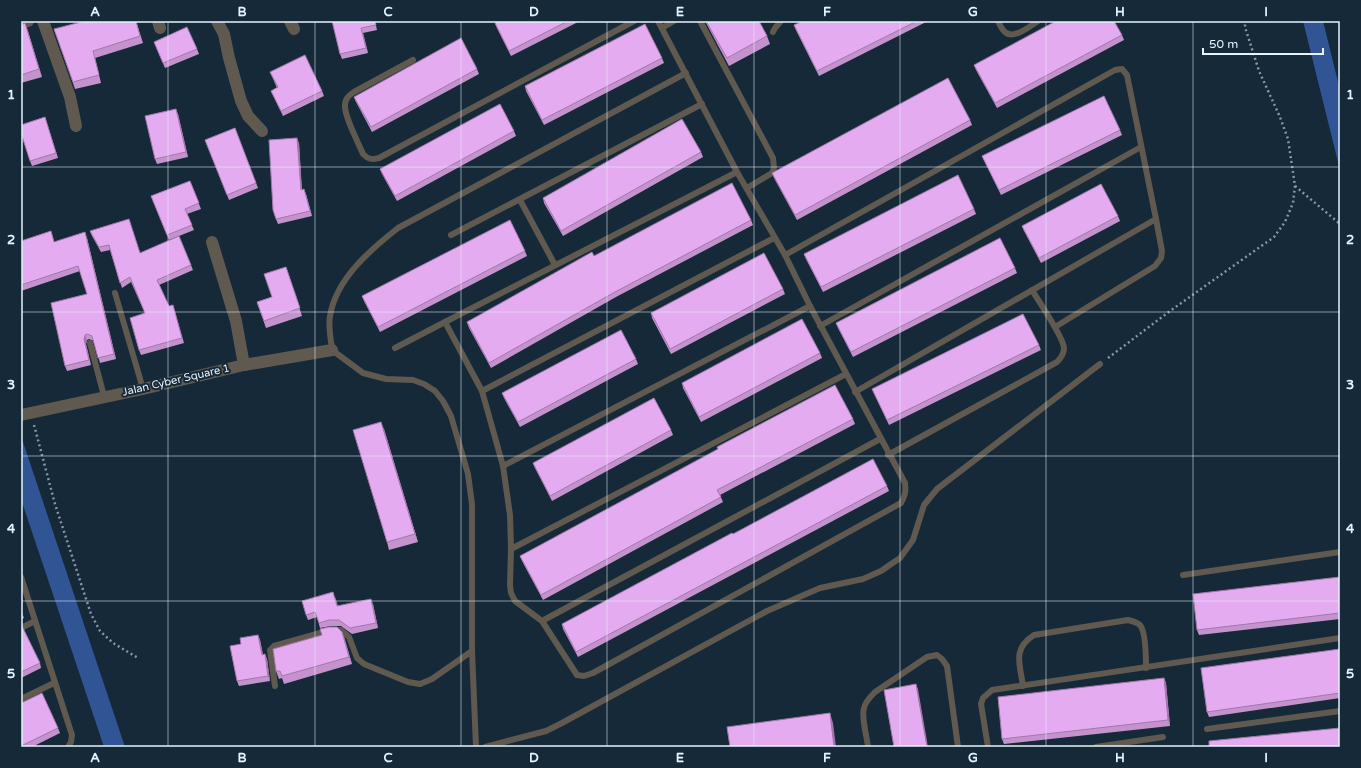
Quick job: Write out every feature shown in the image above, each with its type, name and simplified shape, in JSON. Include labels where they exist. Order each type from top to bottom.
[{"type":"street","points":[[21,23],[28,21]]},
{"type":"street","points":[[43,21],[70,97],[76,126]]},
{"type":"street","points":[[218,21],[224,34],[229,58],[242,101],[248,116],[262,131]]},
{"type":"street","points":[[212,242],[236,321],[244,365]]},
{"type":"street","name":"Jalan Cyber Square 1","points":[[24,411],[142,389],[244,365],[332,350]]},
{"type":"lane","points":[[413,60],[347,97],[344,104],[346,113],[362,154],[367,158],[372,160],[379,158],[634,21]]},
{"type":"lane","points":[[445,322],[482,391],[504,466],[510,515],[511,593],[515,601],[523,608],[542,620],[578,675],[584,676],[593,673],[901,503],[905,497],[905,484],[888,455],[820,326],[785,255],[737,172],[658,21]]},
{"type":"lane","points":[[662,28],[674,21]]},
{"type":"lane","points":[[700,21],[773,158],[774,168],[772,172],[747,188]]},
{"type":"lane","points":[[773,32],[774,28],[782,21]]},
{"type":"lane","points":[[998,21],[1003,31],[1012,35],[1038,21]]},
{"type":"lane","points":[[785,255],[1115,70],[1122,69],[1127,75],[1162,251],[1161,258],[1155,266],[1055,327]]},
{"type":"lane","points":[[476,747],[472,651],[472,504],[468,474],[451,416],[443,401],[435,391],[424,384],[412,380],[386,379],[364,373],[332,350],[330,318],[334,299],[346,279],[362,260],[379,243],[393,232],[423,214],[686,73]]},
{"type":"lane","points":[[451,236],[702,104]]},
{"type":"lane","points":[[820,326],[1141,147]]},
{"type":"lane","points":[[395,348],[737,172]]},
{"type":"lane","points":[[520,200],[555,265]]},
{"type":"lane","points":[[855,392],[1156,219]]},
{"type":"lane","points":[[482,391],[774,238]]},
{"type":"lane","points":[[888,455],[1057,362],[1064,349],[1055,327],[1032,290]]},
{"type":"lane","points":[[115,293],[142,389]]},
{"type":"lane","points":[[504,466],[810,306]]},
{"type":"lane","points":[[90,343],[104,396]]},
{"type":"lane","points":[[485,747],[552,728],[767,611],[820,588],[863,579],[881,571],[900,558],[913,540],[924,505],[937,489],[1100,364]]},
{"type":"lane","points":[[511,549],[846,374]]},
{"type":"lane","points":[[542,620],[880,438]]},
{"type":"lane","points":[[1183,575],[1340,552]]},
{"type":"lane","points":[[21,577],[72,735],[71,742],[68,747]]},
{"type":"lane","points":[[1024,686],[1018,656],[1023,645],[1034,635],[1128,620],[1134,621],[1140,625],[1143,631],[1146,668]]},
{"type":"lane","points":[[21,628],[35,621]]},
{"type":"lane","points":[[275,686],[270,650],[271,648],[331,630],[341,630],[349,637],[357,658],[364,664],[408,682],[420,684],[432,678],[472,651]]},
{"type":"lane","points":[[988,747],[981,704],[986,694],[992,690],[1340,638]]},
{"type":"lane","points":[[868,747],[864,707],[869,698],[875,692],[927,657],[937,656],[942,659],[947,666],[958,747]]},
{"type":"lane","points":[[21,698],[54,682]]},
{"type":"lane","points":[[1207,729],[1340,711]]},
{"type":"lane","points":[[1096,747],[1163,737]]},
{"type":"path","points":[[1100,364],[1170,311],[1274,237],[1285,222],[1293,204],[1295,186],[1288,139],[1259,70],[1245,27],[1245,21]]},
{"type":"path","points":[[1295,186],[1340,224]]},
{"type":"path","points":[[24,411],[91,614],[100,631],[113,643],[138,658]]},
{"type":"water","points":[[1303,21],[1323,21],[1340,90],[1340,170]]},
{"type":"water","points":[[21,436],[125,747],[104,747],[21,499]]},
{"type":"building","points":[[85,21],[136,21],[140,36],[93,51],[99,75],[73,82],[54,29]]},
{"type":"building","points":[[332,21],[375,21],[376,25],[361,28],[366,48],[340,54]]},
{"type":"building","points":[[499,21],[568,21],[509,51],[495,23]]},
{"type":"building","points":[[706,21],[759,21],[767,36],[727,58]]},
{"type":"building","points":[[803,21],[917,21],[817,71],[794,25]]},
{"type":"building","points":[[1056,21],[1114,21],[1122,35],[995,103],[974,65]]},
{"type":"building","points":[[25,23],[39,69],[21,75],[21,25]]},
{"type":"building","points":[[645,24],[662,58],[542,120],[525,86]]},
{"type":"building","points":[[187,27],[197,49],[163,63],[154,42]]},
{"type":"building","points":[[461,38],[477,69],[371,127],[354,97]]},
{"type":"building","points":[[305,55],[322,91],[281,111],[271,91],[278,87],[270,72]]},
{"type":"building","points":[[948,78],[970,120],[795,215],[772,173]]},
{"type":"building","points":[[1104,96],[1120,130],[999,190],[982,156]]},
{"type":"building","points":[[500,104],[514,131],[395,196],[380,169]]},
{"type":"building","points":[[176,109],[186,152],[155,159],[145,116]]},
{"type":"building","points":[[45,117],[56,153],[30,161],[21,133],[21,125]]},
{"type":"building","points":[[682,119],[701,152],[561,231],[543,198]]},
{"type":"building","points":[[235,128],[256,183],[227,195],[205,140]]},
{"type":"building","points":[[297,138],[301,190],[304,189],[310,211],[276,219],[273,210],[269,140]]},
{"type":"building","points":[[958,175],[974,209],[821,287],[804,254]]},
{"type":"building","points":[[190,181],[199,203],[185,209],[192,225],[167,235],[151,196]]},
{"type":"building","points":[[732,183],[751,220],[615,292],[489,363],[467,322],[592,252],[594,256]]},
{"type":"building","points":[[1101,184],[1118,216],[1039,258],[1022,226]]},
{"type":"building","points":[[129,219],[140,253],[179,236],[191,265],[157,280],[169,306],[173,305],[182,338],[139,350],[130,318],[145,313],[130,277],[120,283],[109,245],[99,247],[90,231]]},
{"type":"building","points":[[510,220],[525,251],[378,327],[362,296]]},
{"type":"building","points":[[51,231],[54,242],[85,232],[114,354],[98,358],[92,336],[87,334],[85,335],[84,339],[89,360],[65,366],[51,303],[87,294],[78,266],[21,285],[21,241]]},
{"type":"building","points":[[1000,238],[1015,268],[851,352],[836,323]]},
{"type":"building","points":[[764,253],[783,289],[670,349],[651,313]]},
{"type":"building","points":[[286,267],[300,308],[264,321],[257,302],[272,297],[264,274]]},
{"type":"building","points":[[1023,314],[1039,345],[887,420],[872,389]]},
{"type":"building","points":[[802,319],[820,353],[699,417],[682,383]]},
{"type":"building","points":[[621,330],[636,359],[518,422],[502,393]]},
{"type":"building","points":[[835,385],[853,419],[717,490],[721,497],[541,595],[520,556],[718,449],[717,447]]},
{"type":"building","points":[[654,398],[671,430],[550,496],[533,463]]},
{"type":"building","points":[[381,422],[415,534],[387,542],[353,430]]},
{"type":"building","points":[[873,459],[887,486],[576,652],[562,624]]},
{"type":"building","points":[[1340,577],[1340,613],[1197,630],[1193,594]]},
{"type":"building","points":[[333,592],[337,606],[371,599],[376,623],[350,628],[339,620],[329,620],[319,623],[315,612],[306,615],[302,601]]},
{"type":"building","points":[[22,626],[40,663],[21,672],[21,627]]},
{"type":"building","points":[[337,627],[342,632],[349,657],[282,676],[280,671],[276,671],[273,649],[322,635],[320,629]]},
{"type":"building","points":[[258,635],[262,655],[265,654],[268,676],[237,681],[230,646],[241,644],[240,638]]},
{"type":"building","points":[[1340,649],[1340,693],[1207,712],[1201,668]]},
{"type":"building","points":[[1164,678],[1168,720],[1002,739],[998,697]]},
{"type":"building","points":[[916,684],[927,747],[894,747],[884,690]]},
{"type":"building","points":[[42,693],[58,728],[21,746],[21,703]]},
{"type":"building","points":[[830,713],[834,747],[730,747],[727,727]]},
{"type":"building","points":[[1340,728],[1340,747],[1209,747],[1209,741]]}]
